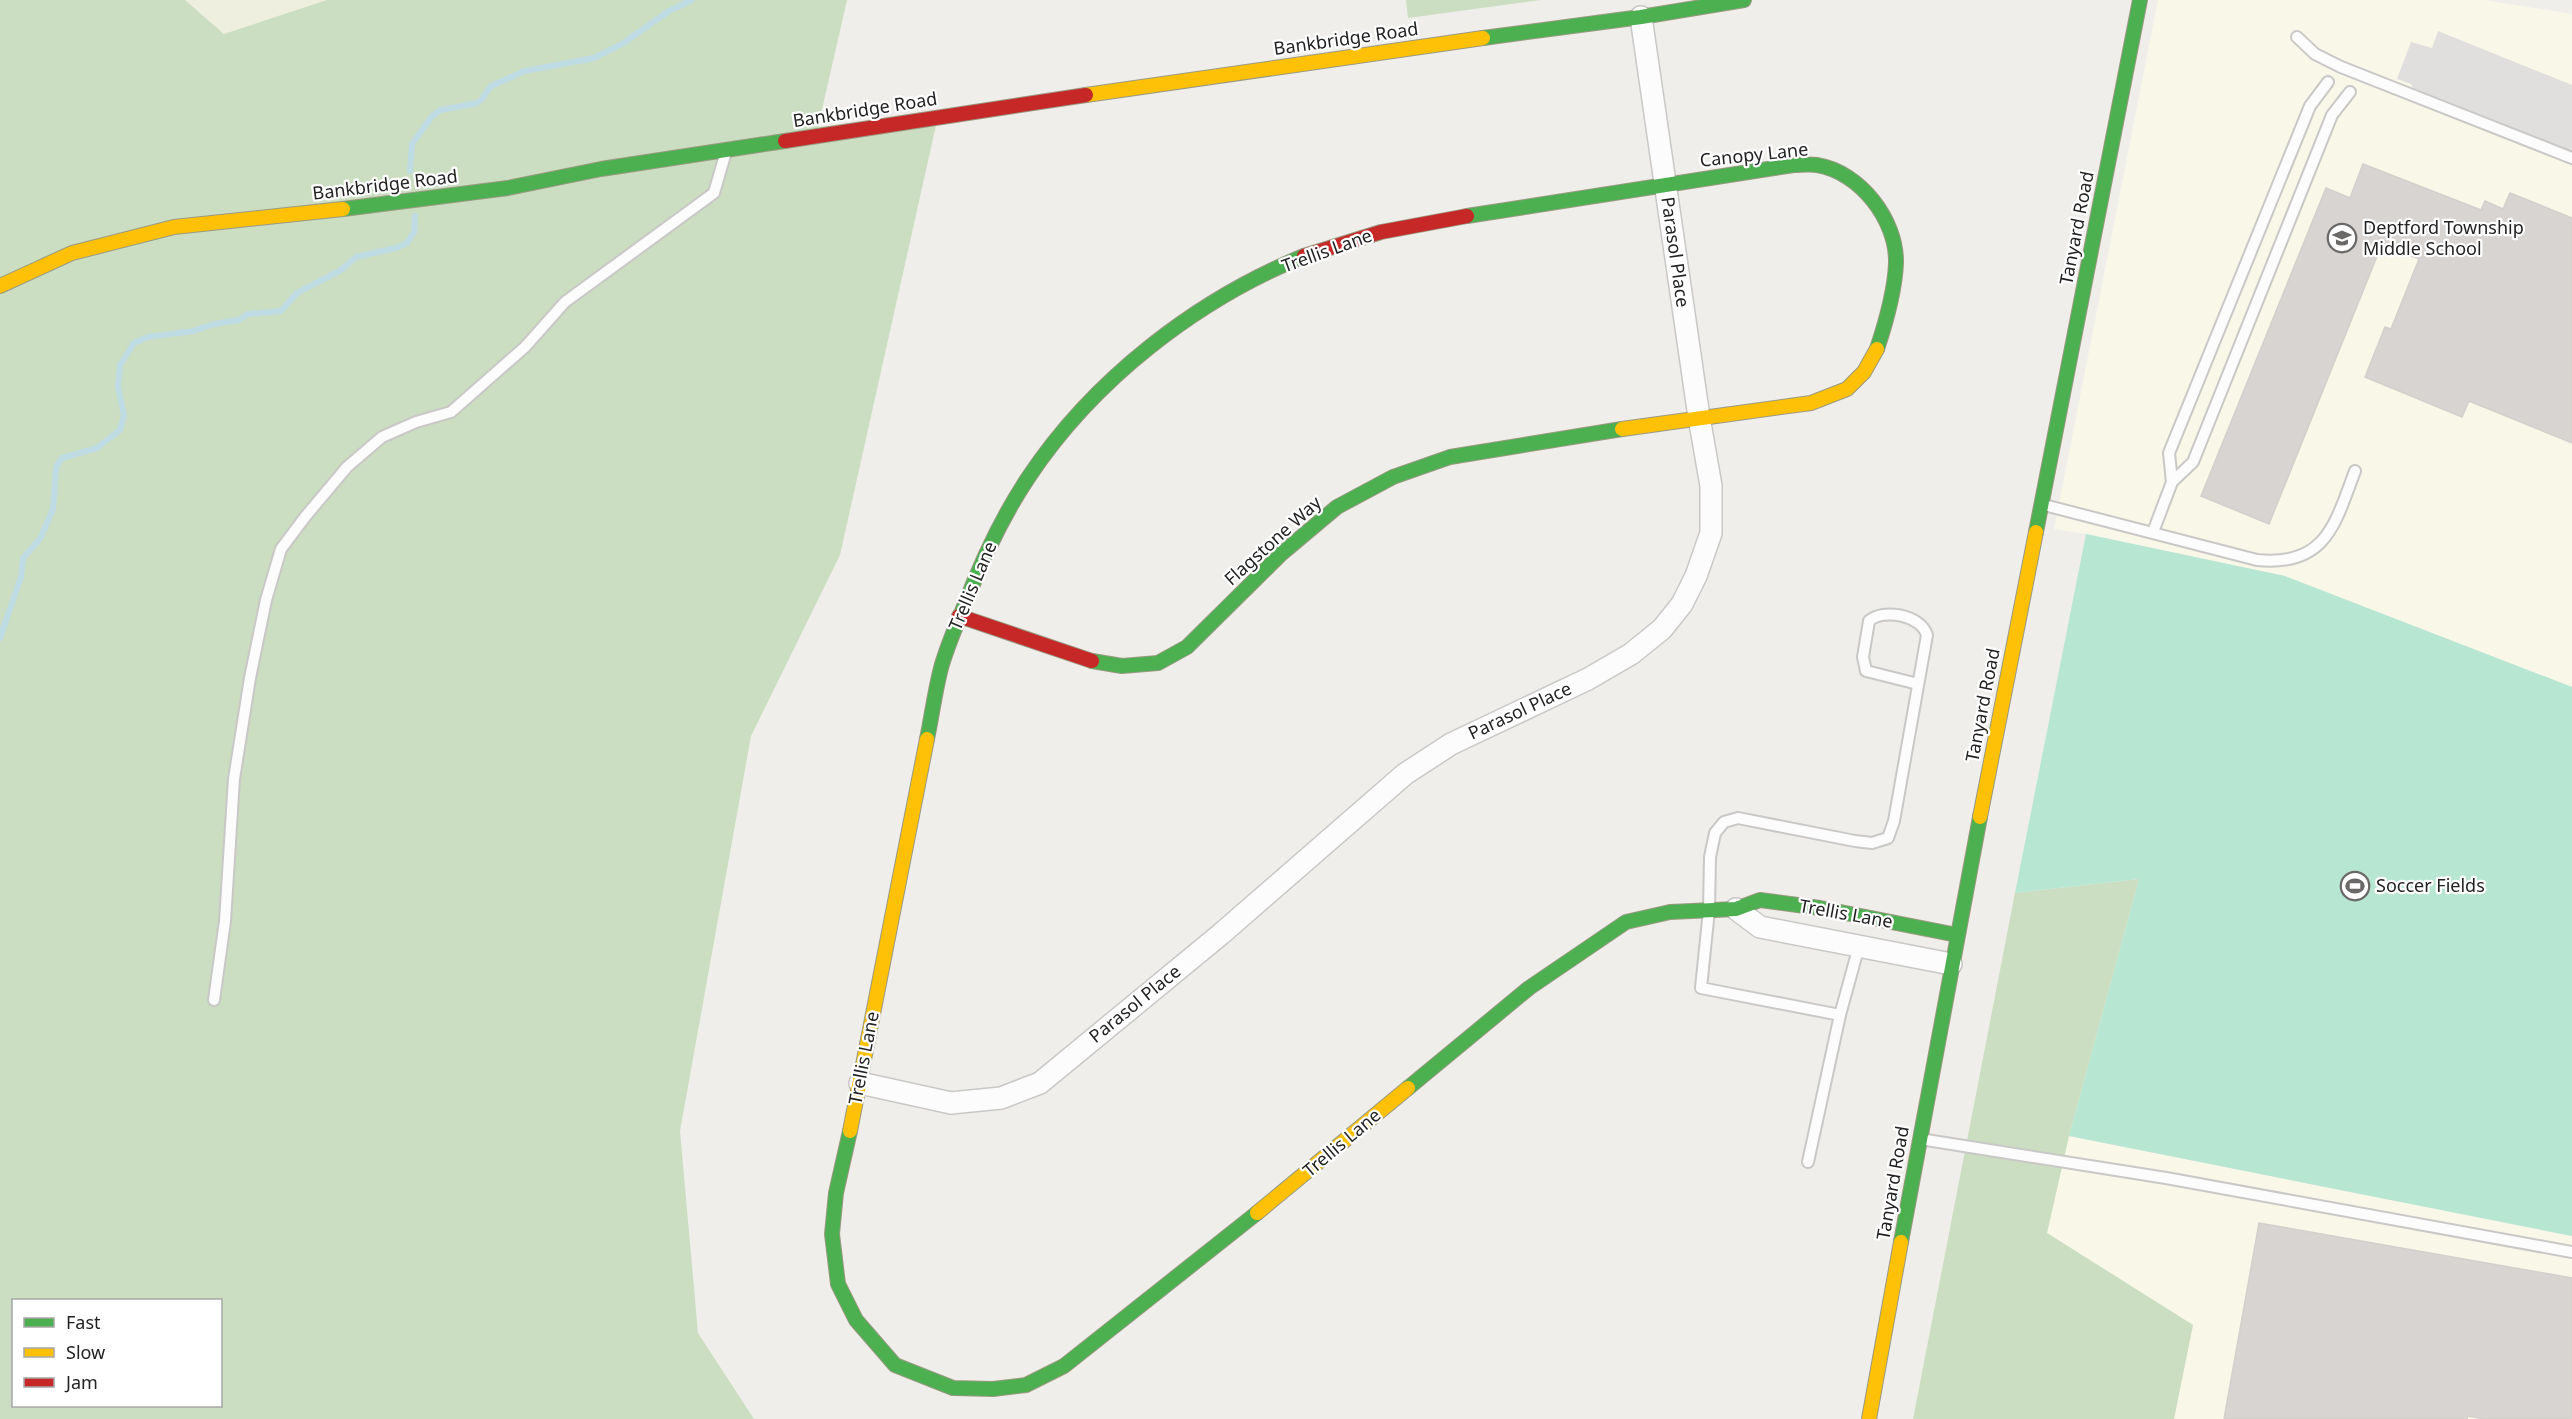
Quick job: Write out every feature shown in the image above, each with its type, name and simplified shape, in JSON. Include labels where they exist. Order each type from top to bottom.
[{"type":"street","name":"Bankbridge Road","points":[[0,286],[72,253],[174,227],[354,208],[508,188],[601,169],[952,114],[1441,43],[1641,17],[1744,0]]},
{"type":"street","name":"Tanyard Road","points":[[1869,1419],[1951,964],[2140,0]]},
{"type":"street","name":"Parasol Place","points":[[860,1083],[951,1103],[1001,1098],[1040,1083],[1221,934],[1405,774],[1451,744],[1588,679],[1631,654],[1662,629],[1682,604],[1696,576],[1710,533],[1711,486],[1641,17]]},
{"type":"street","name":"Canopy Lane","points":[[1665,184],[1794,165],[1817,165],[1839,172],[1870,195],[1891,230],[1896,262],[1886,323],[1875,355],[1864,372],[1847,389],[1811,403],[1699,417]]},
{"type":"street","name":"Trellis Lane","points":[[1665,184],[1410,225],[1351,239],[1298,258],[1205,307],[1128,364],[1050,447],[1004,519],[985,555],[940,668],[860,1083],[836,1193],[832,1234],[838,1284],[856,1320],[895,1365],[953,1388],[993,1389],[1026,1385],[1064,1366],[1226,1239],[1529,988],[1580,951],[1626,922],[1670,912],[1736,909],[1760,900],[1821,908],[1957,935]]},
{"type":"street","name":"Flagstone Way","points":[[959,616],[1094,662],[1122,666],[1158,663],[1187,647],[1281,554],[1337,507],[1393,477],[1450,457],[1699,417]]},
{"type":"street","name":"Trellis Lane","points":[[1736,909],[1760,927],[1951,964]]},
{"type":"lane","points":[[2297,37],[2314,54],[2341,67],[2572,158]]},
{"type":"lane","points":[[2172,482],[2169,453],[2310,106],[2328,82]]},
{"type":"lane","points":[[2153,532],[2172,482],[2193,462],[2332,115],[2350,92]]},
{"type":"lane","points":[[214,1000],[225,921],[234,779],[250,678],[266,600],[281,549],[347,467],[382,438],[416,422],[451,412],[525,347],[565,302],[714,193],[727,150]]},
{"type":"lane","points":[[2040,505],[2257,560],[2279,562],[2320,545],[2333,530],[2355,471]]},
{"type":"lane","points":[[1840,1015],[1701,988],[1709,910],[1710,857],[1715,833],[1724,822],[1738,818],[1872,843],[1888,838],[1894,821],[1927,635],[1925,628],[1916,621],[1884,612],[1874,616],[1869,621],[1863,657],[1866,671],[1918,684]]},
{"type":"lane","points":[[1808,1162],[1840,1015],[1859,946]]},
{"type":"lane","points":[[1920,1139],[2166,1178],[2572,1252]]},
{"type":"shaded area","name":"Deptford Township Middle School","points":[[2158,0],[2485,0],[2572,14],[2572,687],[2285,576],[2054,529]]},
{"type":"shaded area","points":[[2438,31],[2572,85],[2572,161],[2410,96],[2413,88],[2411,84],[2397,79],[2411,42],[2432,48]]},
{"type":"shaded area","points":[[2069,1136],[2572,1236],[2572,1419],[2174,1419],[2193,1325],[2047,1233]]},
{"type":"green space","points":[[0,0],[185,0],[224,34],[327,0],[847,0],[818,127],[939,112],[840,555],[751,736],[680,1131],[698,1333],[754,1419],[0,1419]]},
{"type":"green space","points":[[185,0],[327,0],[224,34]]},
{"type":"green space","points":[[1406,0],[1541,0],[1408,18]]},
{"type":"green space","name":"Soccer Fields","points":[[2086,534],[2285,576],[2572,687],[2572,1236],[2069,1136],[2139,879],[2015,893]]},
{"type":"green space","points":[[2139,879],[2069,1136],[2047,1233],[2193,1325],[2174,1419],[1913,1419],[2015,893]]},
{"type":"building","points":[[2363,164],[2481,210],[2485,201],[2503,209],[2510,193],[2572,218],[2572,443],[2469,401],[2462,417],[2365,377],[2385,327],[2391,329],[2419,259],[2382,244],[2269,524],[2201,496],[2326,188],[2350,198]]},
{"type":"building","points":[[2259,1223],[2572,1278],[2572,1419],[2485,1419],[2468,1416],[2467,1419],[2224,1419]]},
{"type":"waterway","points":[[410,171],[412,144],[432,116],[441,110],[477,103],[491,86],[525,71],[594,58],[622,44],[669,11],[692,0]]},
{"type":"waterway","points":[[0,638],[21,577],[23,558],[40,539],[53,509],[56,467],[62,458],[97,448],[120,430],[124,415],[118,387],[120,365],[134,343],[148,337],[193,331],[214,324],[239,320],[248,314],[281,311],[297,293],[341,270],[356,257],[396,248],[407,243],[414,232],[415,216]]},
{"type":"traffic: fast","points":[[1483,38],[1641,17],[1744,0]]},
{"type":"traffic: fast","points":[[2036,532],[2140,0]]},
{"type":"traffic: fast","points":[[343,209],[508,188],[601,169],[785,141]]},
{"type":"traffic: fast","points":[[1467,216],[1794,165],[1817,165],[1833,169],[1848,177],[1873,200],[1883,215],[1895,247],[1894,284],[1877,349]]},
{"type":"traffic: fast","points":[[927,739],[943,660],[978,571],[1010,508],[1054,442],[1115,376],[1186,320],[1224,295],[1304,256]]},
{"type":"traffic: fast","points":[[1092,661],[1122,666],[1158,663],[1187,647],[1281,554],[1337,507],[1393,477],[1450,457],[1622,429]]},
{"type":"traffic: fast","points":[[1901,1242],[1980,817]]},
{"type":"traffic: fast","points":[[1408,1088],[1529,988],[1626,922],[1670,912],[1736,909],[1760,900],[1820,908],[1957,935]]},
{"type":"traffic: fast","points":[[850,1131],[836,1193],[832,1234],[838,1284],[856,1320],[895,1365],[953,1388],[993,1389],[1026,1385],[1064,1366],[1257,1213]]},
{"type":"traffic: slow","points":[[1086,95],[1483,38]]},
{"type":"traffic: slow","points":[[0,286],[72,253],[174,227],[343,209]]},
{"type":"traffic: slow","points":[[1622,429],[1811,403],[1847,389],[1864,372],[1877,349]]},
{"type":"traffic: slow","points":[[1980,817],[2036,532]]},
{"type":"traffic: slow","points":[[850,1131],[927,739]]},
{"type":"traffic: slow","points":[[1257,1213],[1408,1088]]},
{"type":"traffic: slow","points":[[1869,1419],[1901,1242]]},
{"type":"traffic: jam","points":[[785,141],[1086,95]]},
{"type":"traffic: jam","points":[[1304,256],[1381,232],[1467,216]]},
{"type":"traffic: jam","points":[[959,616],[1092,661]]},
{"type":"place","name":"Deptford Township Middle School","points":[[2342,238]]},
{"type":"place","name":"Soccer Fields","points":[[2355,886]]}]
